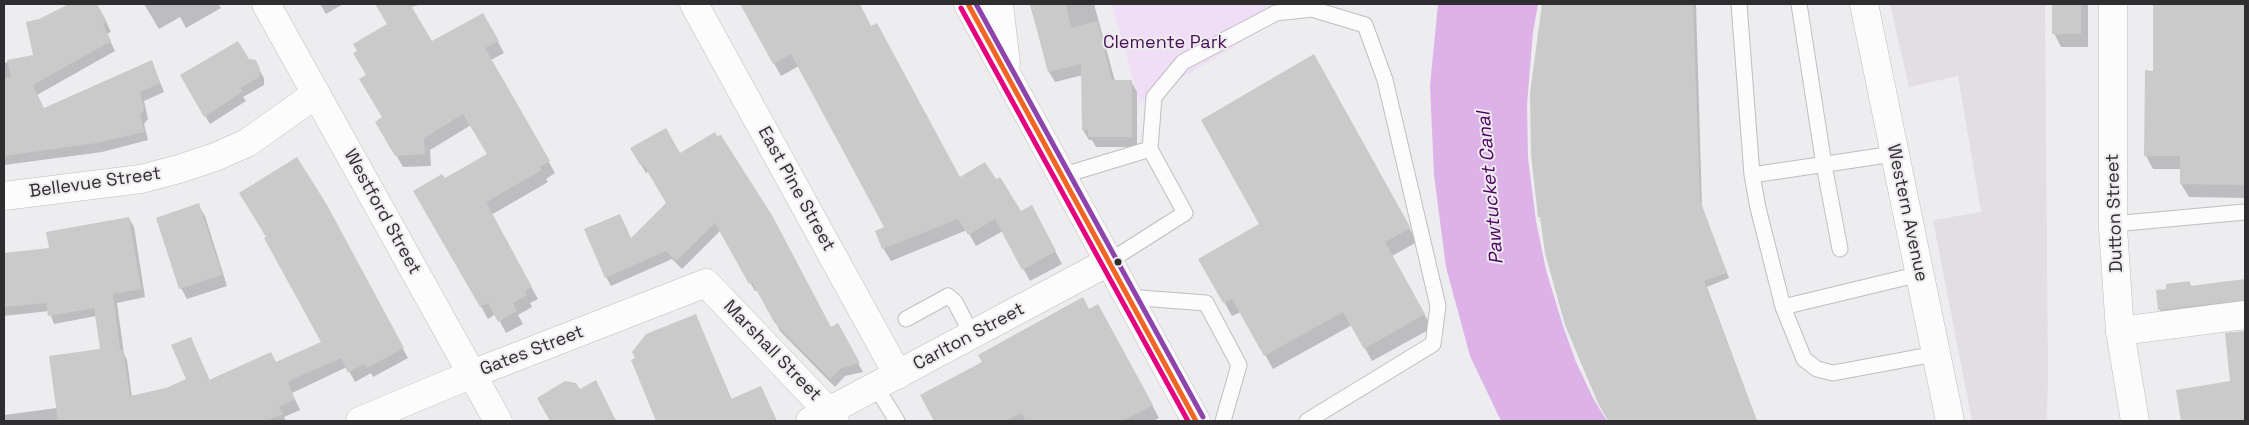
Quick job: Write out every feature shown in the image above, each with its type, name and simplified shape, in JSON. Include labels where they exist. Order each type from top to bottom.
[{"type":"street","name":"Westford Street","points":[[266,4],[498,421]]},
{"type":"street","name":"East Pine Street","points":[[694,4],[887,381]]},
{"type":"street","points":[[968,4],[1196,421]]},
{"type":"street","points":[[999,4],[1007,78]]},
{"type":"street","name":"Western Avenue","points":[[1864,4],[1950,421]]},
{"type":"street","name":"Dutton Street","points":[[2113,4],[2113,224],[2120,331],[2135,421]]},
{"type":"street","name":"Bellevue Street","points":[[4,196],[142,179],[188,166],[247,143],[316,94]]},
{"type":"street","name":"Carlton Street","points":[[825,418],[887,381],[1108,262]]},
{"type":"street","name":"Gates Street","points":[[360,421],[472,374],[706,283]]},
{"type":"street","name":"Marshall Street","points":[[706,283],[825,418]]},
{"type":"street","points":[[2120,331],[2245,315]]},
{"type":"lane","points":[[1739,4],[1752,175],[1758,208],[1783,307],[1804,359],[1817,370],[1833,373],[1935,354]]},
{"type":"lane","points":[[1799,4],[1824,164],[1840,249]]},
{"type":"lane","points":[[1108,262],[1185,213],[1150,149],[1154,97],[1183,62],[1276,13],[1312,9],[1365,25],[1385,80],[1438,306],[1433,344],[1308,421]]},
{"type":"lane","points":[[1061,176],[1150,149]]},
{"type":"lane","points":[[1752,175],[1894,154]]},
{"type":"lane","points":[[2113,224],[2245,212]]},
{"type":"lane","points":[[1783,307],[1920,274]]},
{"type":"lane","points":[[906,319],[948,296],[955,302],[972,335]]},
{"type":"lane","points":[[1127,297],[1206,303],[1239,365],[1223,421]]},
{"type":"lane","points":[[887,381],[897,421]]},
{"type":"shaded area","points":[[1890,4],[2045,4],[2047,421],[1972,421],[1933,220],[1981,212],[1958,76],[1909,87]]},
{"type":"green space","name":"Clemente Park","points":[[1112,4],[1287,4],[1280,19],[1140,103]]},
{"type":"water","name":"Pawtucket Canal","points":[[1438,4],[1538,4],[1533,32],[1527,104],[1528,158],[1536,221],[1546,270],[1563,326],[1576,362],[1594,400],[1607,421],[1501,421],[1470,356],[1446,267],[1434,175],[1430,86]]},
{"type":"building","points":[[69,4],[97,4],[107,22],[103,24],[111,41],[33,85],[44,108],[152,60],[160,83],[140,92],[144,110],[140,115],[144,132],[96,143],[4,156],[4,78],[11,77],[7,60],[33,55],[26,22],[39,19]]},
{"type":"building","points":[[375,4],[410,4],[432,41],[483,13],[499,41],[485,48],[550,161],[540,167],[542,170],[486,202],[532,287],[525,291],[527,295],[513,303],[517,311],[498,322],[488,303],[480,307],[413,191],[442,174],[445,178],[487,154],[463,114],[424,138],[425,154],[395,156],[375,122],[382,117],[359,79],[366,75],[353,53],[357,51],[353,44],[387,24]]},
{"type":"building","points":[[740,4],[860,4],[871,26],[877,23],[960,177],[985,162],[996,179],[1000,177],[1021,211],[1032,205],[1056,251],[1022,270],[995,219],[968,235],[958,219],[882,249],[875,231],[884,227],[791,54],[773,64]]},
{"type":"building","points":[[1030,4],[1066,4],[1071,28],[1097,21],[1112,80],[1132,80],[1132,137],[1088,137],[1088,130],[1082,130],[1081,64],[1048,72]]},
{"type":"building","points":[[1542,4],[1693,4],[1700,200],[1727,273],[1704,281],[1757,421],[1608,421],[1598,403],[1565,325],[1545,253],[1540,217],[1538,217],[1531,155],[1530,93]]},
{"type":"building","points":[[2052,4],[2081,4],[2081,34],[2052,34]]},
{"type":"building","points":[[2153,4],[2245,4],[2245,185],[2180,184],[2180,156],[2144,156],[2145,70],[2153,71]]},
{"type":"building","points":[[238,41],[249,59],[256,60],[260,69],[259,77],[240,88],[242,92],[204,117],[180,75]]},
{"type":"building","points":[[1314,54],[1409,225],[1410,228],[1385,242],[1425,314],[1364,349],[1343,312],[1264,356],[1232,299],[1223,303],[1198,259],[1259,224],[1201,120]]},
{"type":"building","points":[[666,128],[680,153],[715,132],[717,136],[721,135],[773,217],[831,327],[838,323],[860,363],[841,368],[830,379],[774,322],[752,282],[749,284],[715,223],[676,261],[666,251],[605,278],[584,229],[620,214],[631,238],[666,203],[643,164],[640,165],[630,148]]},
{"type":"building","points":[[297,157],[327,205],[404,348],[367,368],[364,364],[348,373],[341,358],[291,380],[288,383],[295,399],[279,407],[283,414],[266,421],[58,421],[49,356],[100,349],[94,308],[48,316],[46,303],[4,307],[4,253],[49,248],[46,232],[129,217],[141,289],[113,294],[120,350],[123,350],[130,396],[166,388],[186,379],[171,345],[191,337],[209,380],[271,352],[276,362],[321,342],[264,238],[266,237],[239,193]]},
{"type":"building","points":[[199,203],[222,275],[179,289],[156,218]]},
{"type":"building","points":[[2245,279],[2245,300],[2158,310],[2156,290],[2166,289],[2166,284],[2190,281],[2190,286]]},
{"type":"building","points":[[1083,297],[1089,309],[1098,304],[1153,405],[1123,421],[1026,421],[1021,413],[1006,421],[934,421],[920,395],[982,362],[978,355]]},
{"type":"building","points":[[696,314],[731,399],[761,386],[777,421],[656,421],[631,360],[635,358],[632,352],[646,334]]},
{"type":"building","points":[[2245,331],[2245,421],[2181,421],[2176,390],[2230,381],[2225,333]]},
{"type":"building","points":[[596,380],[616,421],[550,421],[537,398],[565,381],[576,383],[580,389]]},
{"type":"transit line","points":[[968,4],[1196,421]]},
{"type":"transit line","points":[[976,4],[1203,417]]},
{"type":"transit line","points":[[961,8],[1188,421]]}]
